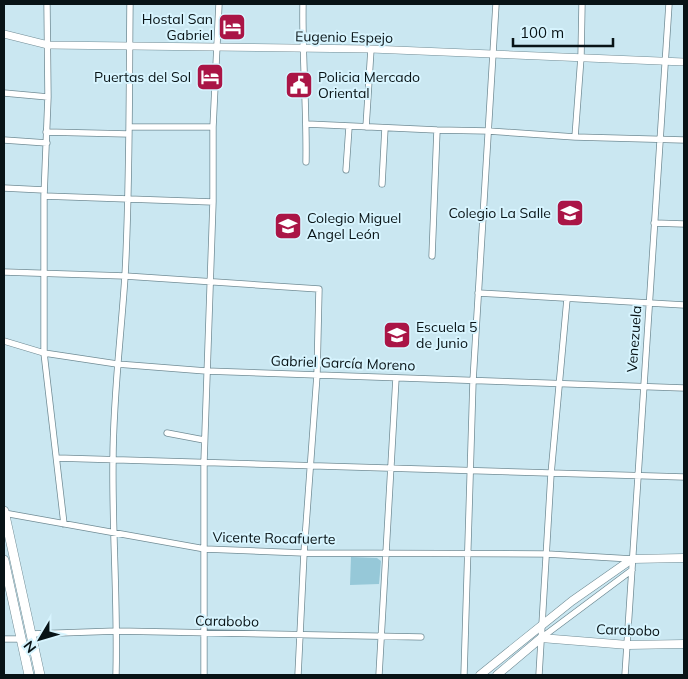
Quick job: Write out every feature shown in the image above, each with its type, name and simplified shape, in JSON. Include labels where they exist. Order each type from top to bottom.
[{"type":"main road","points":[[4,512],[40,675]]},
{"type":"main road","points":[[480,675],[572,601],[632,559],[684,558]]},
{"type":"main road","points":[[4,560],[29,675]]},
{"type":"main road","points":[[497,675],[542,638]]},
{"type":"main road","name":"Carabobo","points":[[542,638],[628,644],[684,644]]},
{"type":"street","points":[[47,4],[48,97],[44,193],[46,274],[44,353],[64,524]]},
{"type":"street","points":[[116,675],[117,631],[113,532],[113,459],[128,199],[130,4]]},
{"type":"street","points":[[204,675],[204,440],[211,282],[213,127],[218,4]]},
{"type":"street","points":[[303,4],[307,124],[306,162]]},
{"type":"street","points":[[464,675],[473,380],[496,4]]},
{"type":"street","points":[[575,137],[581,57],[582,4]]},
{"type":"street","name":"Venezuela","points":[[625,675],[669,4]]},
{"type":"street","name":"Eugenio Espejo","points":[[4,34],[48,45],[371,49],[684,62]]},
{"type":"street","points":[[366,127],[371,49]]},
{"type":"street","points":[[4,93],[48,97]]},
{"type":"street","points":[[307,124],[488,131],[575,137],[684,140]]},
{"type":"street","points":[[130,127],[213,127]]},
{"type":"street","points":[[346,170],[349,127]]},
{"type":"street","points":[[382,184],[385,128]]},
{"type":"street","points":[[432,256],[437,130]]},
{"type":"street","points":[[46,132],[129,134]]},
{"type":"street","points":[[4,140],[46,143]]},
{"type":"street","points":[[4,188],[128,199],[213,202]]},
{"type":"street","points":[[654,223],[684,224]]},
{"type":"street","points":[[4,272],[125,276],[319,289],[317,375],[304,552],[298,675]]},
{"type":"street","points":[[478,293],[684,305]]},
{"type":"street","points":[[539,675],[551,474],[567,299]]},
{"type":"street","name":"Gabriel García Moreno","points":[[4,341],[44,353],[117,364],[206,371],[684,388]]},
{"type":"street","points":[[379,675],[396,378]]},
{"type":"street","points":[[167,433],[204,440]]},
{"type":"street","points":[[57,458],[684,477]]},
{"type":"street","name":"Vicente Rocafuerte","points":[[4,512],[205,549],[304,552],[547,554],[632,559]]},
{"type":"street","points":[[542,638],[632,570]]},
{"type":"street","name":"Carabobo","points":[[31,634],[117,631],[421,637]]},
{"type":"street","points":[[4,639],[21,638]]},
{"type":"shaded area","points":[[351,557],[377,558],[381,561],[379,584],[350,585]]},
{"type":"place","name":"Hostal San Gabriel","points":[[232,27]]},
{"type":"place","name":"Puertas del Sol","points":[[210,77]]},
{"type":"place","name":"Policia Mercado Oriental","points":[[299,85]]},
{"type":"place","name":"Colegio La Salle","points":[[570,213]]},
{"type":"place","name":"Colegio Miguel Angel León","points":[[288,226]]},
{"type":"place","name":"Escuela 5 de Junio","points":[[397,335]]}]
